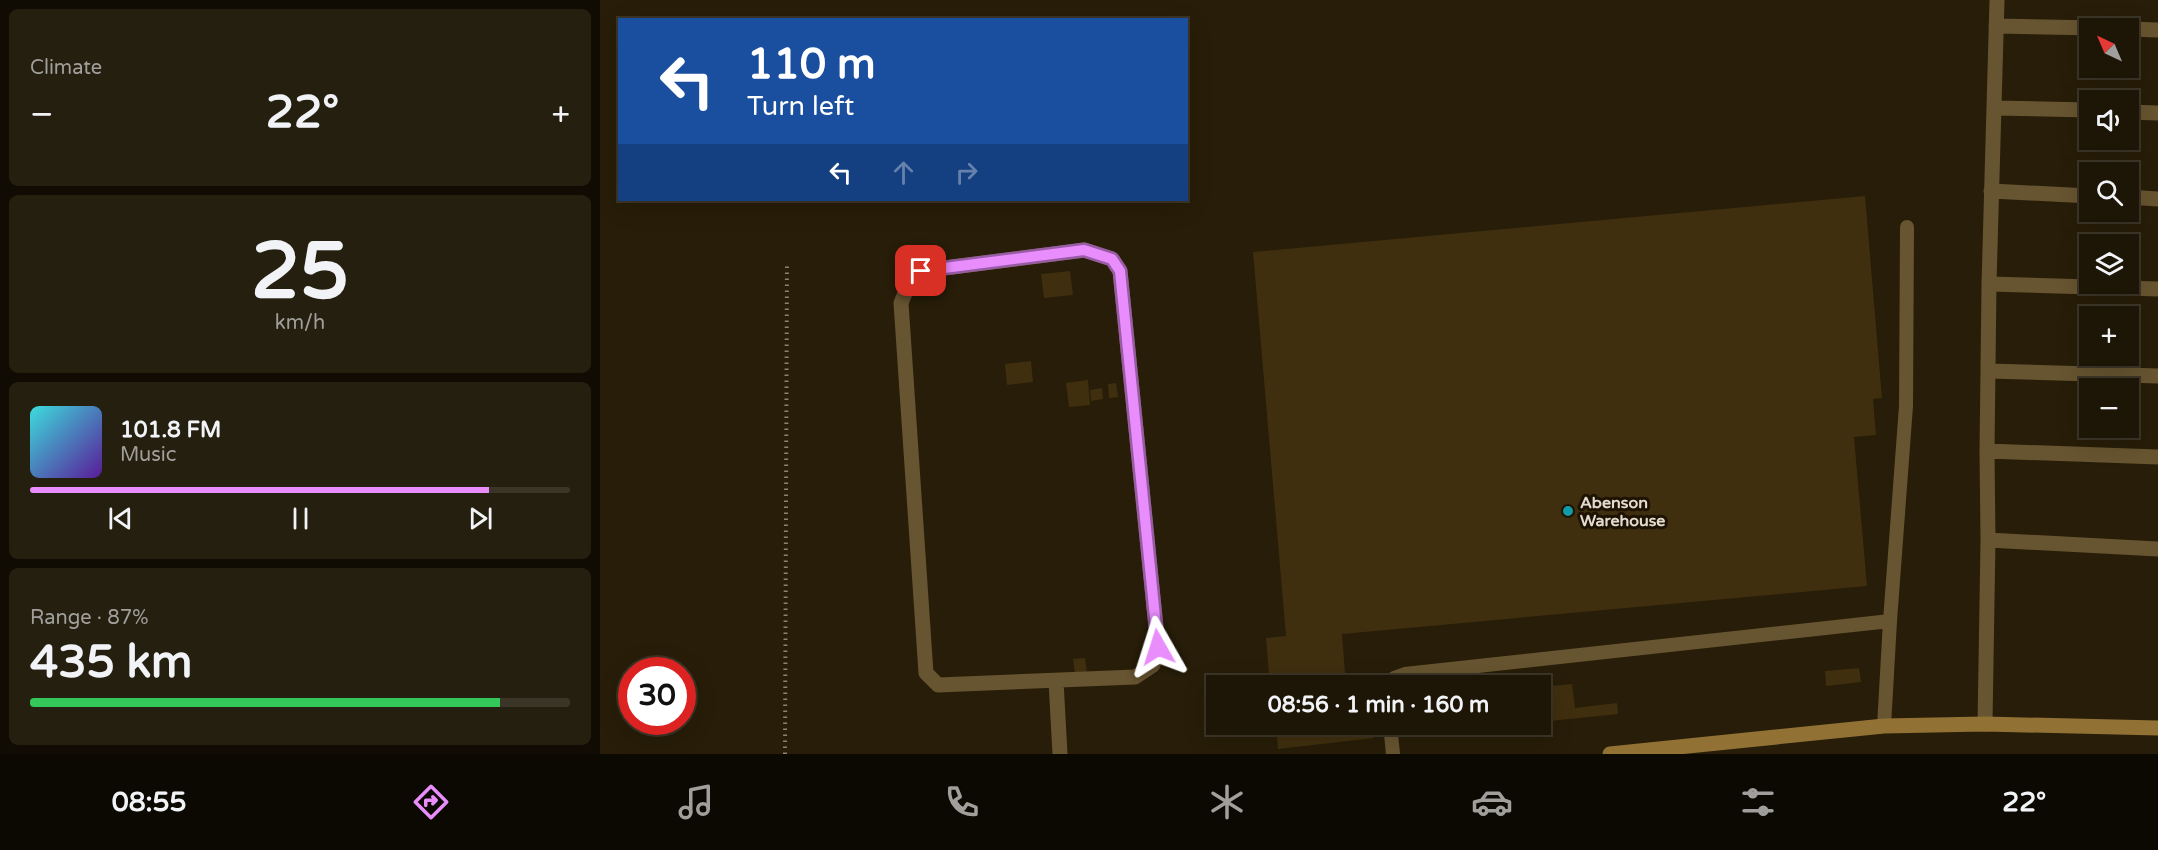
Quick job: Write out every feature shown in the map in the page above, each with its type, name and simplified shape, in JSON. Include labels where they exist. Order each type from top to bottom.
[{"type":"main road","points":[[1610,754],[1884,726],[1985,724],[2158,728]]},
{"type":"street","points":[[1985,724],[1988,540],[1986,451],[1997,0]]},
{"type":"street","points":[[1996,26],[2079,28]]},
{"type":"street","points":[[2139,29],[2158,30]]},
{"type":"street","points":[[1995,108],[2079,110]]},
{"type":"street","points":[[2139,112],[2158,112]]},
{"type":"street","points":[[1991,191],[2079,195]]},
{"type":"street","points":[[2139,198],[2158,199]]},
{"type":"street","points":[[1084,250],[1112,259],[1120,271],[1158,647],[1153,665],[1135,677],[1056,681],[938,685],[926,674],[901,303],[908,286],[921,271],[1084,250]]},
{"type":"street","points":[[1989,285],[2158,289]]},
{"type":"street","points":[[1988,371],[2158,376]]},
{"type":"street","points":[[1986,451],[2158,457]]},
{"type":"street","points":[[1988,540],[2158,549]]},
{"type":"street","points":[[1056,681],[1060,754]]},
{"type":"lane","points":[[1884,726],[1906,406],[1907,227]]},
{"type":"lane","points":[[1402,675],[1890,621]]},
{"type":"lane","points":[[1391,735],[1393,754]]},
{"type":"path","points":[[785,754],[787,262]]},
{"type":"building","name":"Abenson Warehouse","points":[[1865,196],[1882,398],[1873,399],[1876,435],[1854,437],[1867,586],[1342,634],[1345,675],[1269,675],[1266,638],[1286,636],[1253,252]]},
{"type":"building","points":[[1070,271],[1073,295],[1044,298],[1041,274]]},
{"type":"building","points":[[1031,361],[1033,382],[1007,385],[1005,364]]},
{"type":"building","points":[[1088,380],[1090,405],[1069,407],[1066,383]]},
{"type":"building","points":[[1116,383],[1118,397],[1109,398],[1108,384]]},
{"type":"building","points":[[1102,388],[1103,399],[1091,401],[1090,390]]},
{"type":"building","points":[[1085,658],[1087,673],[1075,674],[1073,659]]},
{"type":"building","points":[[1859,668],[1861,682],[1826,686],[1825,671]]},
{"type":"building","points":[[1572,684],[1575,708],[1617,703],[1618,714],[1551,721],[1551,686]]},
{"type":"building","points":[[1374,735],[1374,738],[1278,749],[1277,737]]},
{"type":"place","name":"Abenson Warehouse","points":[[1568,511]]},
{"type":"route","points":[[921,271],[1084,250],[1112,259],[1120,271],[1158,647]]}]
